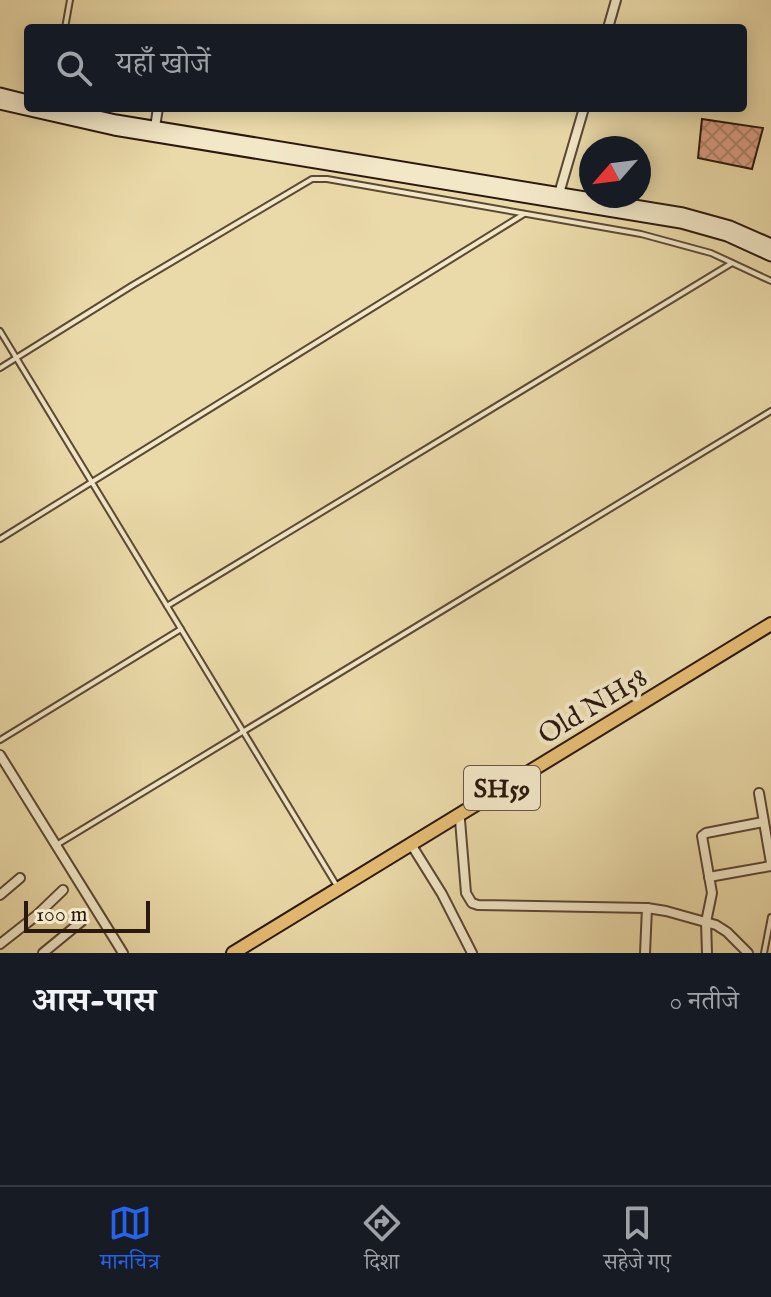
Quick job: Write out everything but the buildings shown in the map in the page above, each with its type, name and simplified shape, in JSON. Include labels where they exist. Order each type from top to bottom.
[{"type":"main road","points":[[0,94],[24,100]]},
{"type":"main road","points":[[0,103],[24,108]]},
{"type":"main road","points":[[39,112],[114,129],[558,198],[683,214],[730,227],[771,245]]},
{"type":"main road","points":[[79,112],[681,222],[727,235],[771,255]]},
{"type":"main road","name":"Old NH58","points":[[245,953],[771,624]]},
{"type":"main road","name":"Old NH58","points":[[233,953],[771,632]]},
{"type":"street","points":[[609,24],[616,0]]},
{"type":"street","points":[[155,127],[157,112]]},
{"type":"street","points":[[558,198],[583,112]]},
{"type":"street","points":[[0,755],[123,953]]},
{"type":"street","points":[[709,877],[771,865],[759,793]]},
{"type":"street","points":[[459,818],[466,893],[472,903],[666,911],[722,928],[747,952]]},
{"type":"street","points":[[707,953],[706,922],[712,893],[703,834],[763,822]]},
{"type":"street","points":[[414,849],[442,894],[472,953]]},
{"type":"street","points":[[0,895],[20,878]]},
{"type":"street","points":[[0,944],[63,890]]},
{"type":"street","points":[[645,953],[647,908]]},
{"type":"street","points":[[43,953],[82,921]]},
{"type":"lane","points":[[66,24],[70,0]]},
{"type":"lane","points":[[0,368],[312,179],[327,179],[641,234],[711,253],[771,281]]},
{"type":"lane","points":[[0,539],[524,214]]},
{"type":"lane","points":[[167,606],[732,262]]},
{"type":"lane","points":[[0,331],[338,888]]},
{"type":"lane","points":[[56,845],[771,411]]},
{"type":"lane","points":[[0,740],[181,629]]},
{"type":"lane","points":[[764,953],[771,917]]}]
